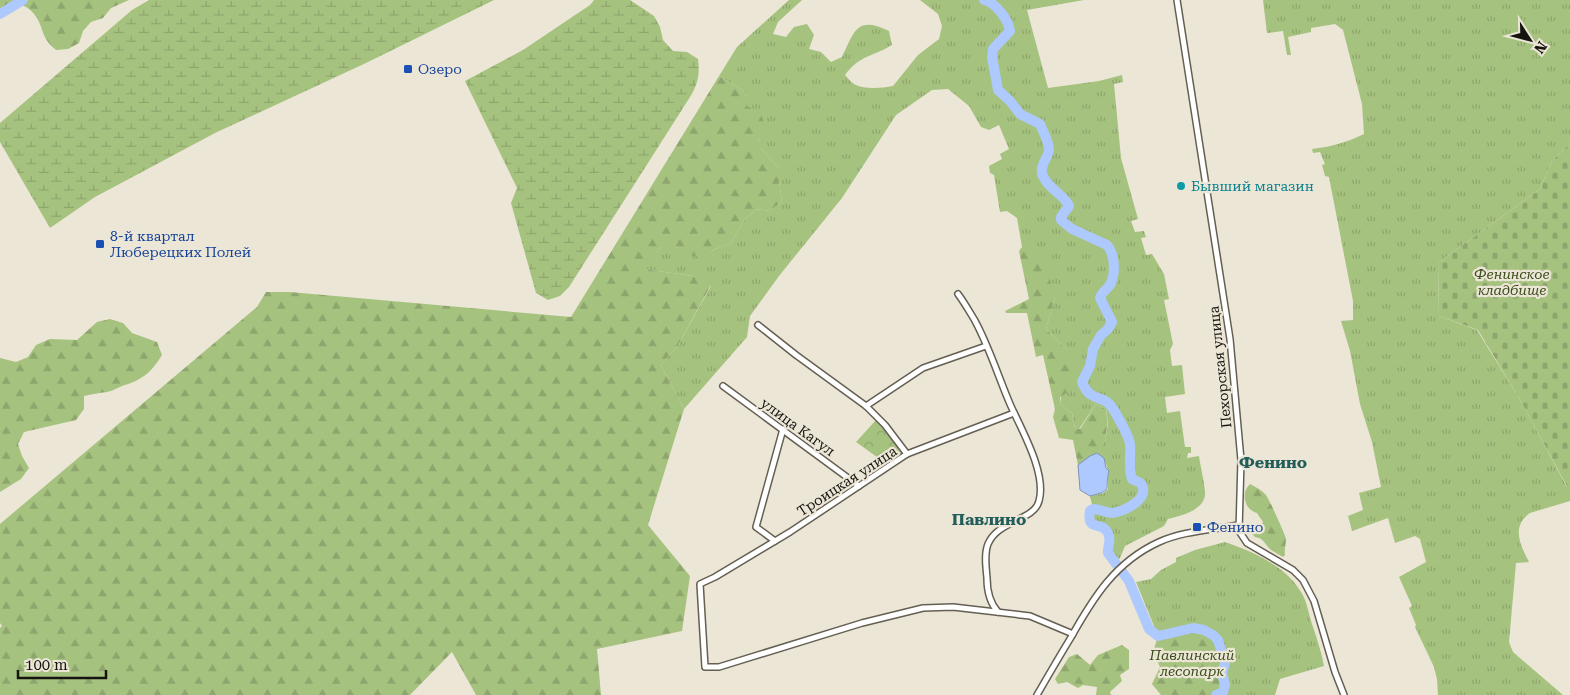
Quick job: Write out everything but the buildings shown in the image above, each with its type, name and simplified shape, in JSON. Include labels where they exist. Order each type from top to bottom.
[{"type":"street","name":"Пехорская улица","points":[[1177,0],[1230,339],[1241,460],[1238,525]]},
{"type":"street","points":[[958,294],[975,321],[1030,448],[1037,471],[1040,498],[1034,510],[999,529],[988,544],[986,559],[987,588],[991,605],[998,612],[1030,616],[1073,634]]},
{"type":"street","points":[[758,325],[818,372],[866,406],[885,425],[907,454]]},
{"type":"street","points":[[866,406],[923,368],[986,346]]},
{"type":"street","name":"улица Кагул","points":[[723,386],[859,486]]},
{"type":"street","name":"Троицкая улица","points":[[998,612],[939,607],[904,612],[714,668],[705,667],[700,584],[775,541],[907,454],[1014,413]]},
{"type":"street","points":[[775,541],[756,527],[783,429]]},
{"type":"street","points":[[1037,695],[1098,591],[1127,562],[1144,549],[1161,541],[1180,535],[1238,525],[1240,535],[1247,544],[1293,570],[1303,580],[1317,610],[1335,672],[1344,695]]},
{"type":"green space","points":[[0,0],[129,0],[111,8],[103,18],[91,22],[83,31],[79,43],[68,49],[56,50],[46,40],[38,20],[29,9],[25,6],[15,5],[0,15]]},
{"type":"green space","points":[[149,0],[494,0],[366,63],[215,133],[95,197],[50,228],[0,142],[0,123],[132,10]]},
{"type":"green space","points":[[594,0],[630,0],[654,16],[660,27],[663,40],[673,51],[687,52],[698,59],[697,83],[690,97],[569,287],[560,296],[548,300],[536,293],[511,203],[517,188],[465,81],[523,50],[590,5]]},
{"type":"green space","points":[[789,0],[802,0],[778,22],[773,34],[786,37],[794,27],[807,24],[814,35],[809,49],[821,52],[831,62],[842,57],[850,39],[858,28],[870,25],[889,31],[892,45],[861,60],[845,75],[854,84],[873,88],[893,86],[918,55],[939,39],[942,26],[938,14],[920,0],[1084,0],[1027,10],[1048,88],[1099,81],[1122,75],[1123,82],[1114,84],[1121,158],[1138,219],[1131,221],[1135,232],[1144,231],[1146,237],[1141,238],[1146,255],[1152,254],[1164,274],[1169,299],[1164,300],[1173,344],[1170,350],[1172,366],[1182,365],[1185,394],[1165,397],[1167,413],[1180,411],[1185,447],[1191,447],[1191,453],[1188,453],[1187,458],[1199,456],[1205,495],[1203,501],[1196,509],[1168,519],[1164,526],[1125,546],[1120,558],[1117,560],[1111,552],[1113,542],[1111,533],[1092,519],[1093,509],[1090,496],[1104,493],[1108,489],[1106,464],[1097,453],[1101,449],[1107,432],[1106,409],[1096,404],[1079,429],[1075,428],[1072,413],[1060,404],[1067,350],[1046,329],[1055,297],[1037,247],[1022,247],[1017,218],[1007,211],[1000,212],[994,175],[990,173],[989,166],[1002,159],[1000,154],[1009,149],[999,125],[989,130],[981,127],[969,106],[948,89],[932,90],[896,115],[842,198],[779,276],[750,316],[747,337],[684,409],[661,365],[677,347],[711,286],[693,276],[643,269],[661,247],[676,247],[700,258],[713,250],[731,243],[744,220],[757,209],[769,211],[782,202],[779,168],[760,148],[747,106],[747,96],[742,90],[719,76],[737,47]]},
{"type":"green space","points":[[1263,0],[1570,0],[1570,143],[1552,161],[1540,189],[1438,263],[1439,316],[1477,330],[1519,398],[1567,487],[1570,487],[1570,501],[1530,513],[1521,524],[1519,530],[1520,542],[1529,562],[1516,563],[1509,642],[1513,652],[1563,695],[1438,695],[1434,667],[1415,627],[1416,625],[1409,608],[1412,606],[1399,577],[1426,562],[1420,539],[1415,536],[1395,543],[1388,518],[1352,531],[1348,516],[1363,510],[1359,493],[1381,487],[1372,442],[1360,404],[1350,351],[1341,321],[1353,320],[1353,301],[1329,177],[1325,176],[1322,165],[1325,164],[1320,152],[1313,153],[1312,149],[1339,144],[1364,134],[1362,104],[1343,30],[1335,24],[1311,28],[1311,32],[1288,37],[1291,55],[1287,55],[1283,31],[1267,33]]},
{"type":"green space","points":[[719,76],[742,90],[747,96],[747,106],[761,114],[767,130],[758,137],[760,148],[779,168],[782,202],[769,211],[757,209],[744,220],[731,243],[713,250],[700,259],[676,247],[661,247],[644,269],[693,276],[711,285],[677,347],[661,365],[684,409],[648,525],[690,576],[682,631],[597,649],[601,695],[476,695],[452,652],[410,695],[0,695],[0,628],[2,626],[0,623],[0,524],[257,307],[266,292],[290,292],[571,317]]},
{"type":"green space","name":"Фенинское кладбище","points":[[1570,143],[1570,487],[1568,488],[1519,398],[1478,330],[1439,316],[1438,263],[1540,189],[1552,161]]},
{"type":"green space","points":[[1022,247],[1037,247],[1042,252],[1055,297],[1046,329],[1067,350],[1077,367],[1072,390],[1060,397],[1060,404],[1072,413],[1075,428],[1080,429],[1096,404],[1106,409],[1107,425],[1104,443],[1098,452],[1078,465],[1073,440],[1059,438],[1053,417],[1055,409],[1043,355],[1036,357],[1027,313],[1006,313],[1005,311],[1029,299],[1019,251]]},
{"type":"green space","points":[[110,319],[123,323],[132,333],[157,342],[162,355],[150,371],[135,381],[109,392],[84,396],[84,409],[76,420],[24,432],[18,444],[29,468],[21,479],[0,492],[0,358],[16,362],[28,357],[36,345],[50,339],[77,340],[97,322]]},
{"type":"green space","points":[[876,420],[901,449],[899,457],[888,465],[856,442]]},
{"type":"green space","points":[[1250,484],[1266,495],[1277,517],[1286,539],[1285,555],[1283,557],[1271,550],[1262,540],[1252,534],[1254,530],[1260,528],[1263,522],[1257,513],[1249,508],[1245,501],[1245,492]]},
{"type":"green space","points":[[1225,542],[1256,554],[1276,566],[1293,580],[1306,604],[1324,666],[1280,679],[1275,695],[1213,695],[1221,692],[1225,685],[1222,673],[1225,663],[1193,628],[1158,636],[1136,582],[1151,579],[1161,570],[1176,562],[1176,558],[1195,550]]},
{"type":"green space","name":"Павлинский лесопарк","points":[[1193,628],[1200,629],[1211,635],[1221,648],[1224,663],[1222,673],[1223,692],[1213,695],[1161,695],[1152,684],[1160,667],[1153,652],[1158,636]]},
{"type":"green space","name":"Павлинский лесопарк","points":[[1122,645],[1129,650],[1129,669],[1120,675],[1122,681],[1110,692],[1111,695],[1096,695],[1097,687],[1083,685],[1078,688],[1067,682],[1058,684],[1055,679],[1069,657],[1077,654],[1090,665],[1098,655]]},
{"type":"water","points":[[1097,453],[1104,458],[1106,468],[1109,471],[1107,489],[1090,496],[1080,490],[1078,465]]},
{"type":"waterway","points":[[0,14],[23,0]]},
{"type":"waterway","points":[[984,0],[993,4],[1001,12],[1010,31],[993,49],[992,57],[998,90],[1020,114],[1040,124],[1049,147],[1042,167],[1042,173],[1047,182],[1069,206],[1061,220],[1072,229],[1107,245],[1112,253],[1114,270],[1112,280],[1100,298],[1112,322],[1101,335],[1093,349],[1090,366],[1082,382],[1085,389],[1092,396],[1107,402],[1119,419],[1130,444],[1132,479],[1139,482],[1143,490],[1139,500],[1123,510],[1113,513],[1093,509],[1090,511],[1090,522],[1102,527],[1108,533],[1110,539],[1108,553],[1129,581],[1149,629],[1158,636],[1193,628],[1204,630],[1218,640],[1225,663],[1222,673],[1225,685],[1223,692],[1216,695]]},
{"type":"place","name":"Озеро","points":[[408,69]]},
{"type":"place","name":"Бывший магазин","points":[[1181,186]]},
{"type":"place","name":"8-й квартал Люберецких Полей","points":[[100,244]]},
{"type":"place","name":"Фенино","points":[[1197,527]]},
{"type":"district","name":"Фенино","points":[[1273,462]]},
{"type":"district","name":"Павлино","points":[[989,519]]}]
